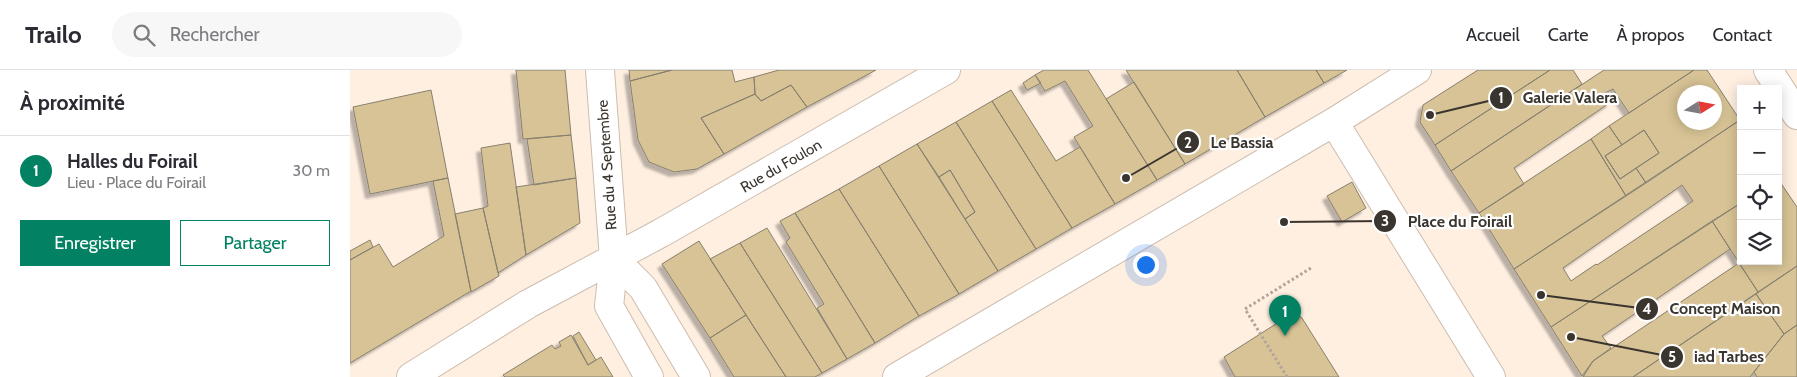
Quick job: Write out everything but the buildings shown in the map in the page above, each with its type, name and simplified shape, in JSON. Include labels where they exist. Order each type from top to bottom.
[{"type":"street","name":"Rue du 4 Septembre","points":[[600,70],[614,259],[609,306],[649,377]]},
{"type":"street","name":"Rue du Foulon","points":[[411,377],[528,304],[614,259],[844,130],[946,70]]},
{"type":"street","points":[[897,377],[1334,122],[1417,70]]},
{"type":"street","points":[[1768,70],[1797,115]]},
{"type":"street","points":[[1334,122],[1491,377]]},
{"type":"street","points":[[614,259],[643,288],[696,377]]},
{"type":"path","points":[[1287,377],[1245,309],[1311,268]]},
{"type":"place","name":"Galerie Valera","points":[[1430,115]]},
{"type":"place","name":"Le Bassia","points":[[1126,178]]},
{"type":"place","name":"Place du Foirail","points":[[1284,222]]},
{"type":"place","name":"Concept Maison","points":[[1541,295]]},
{"type":"place","name":"Halles du Foirail","points":[[1285,336]]},
{"type":"place","name":"iad Tarbes","points":[[1571,337]]}]
